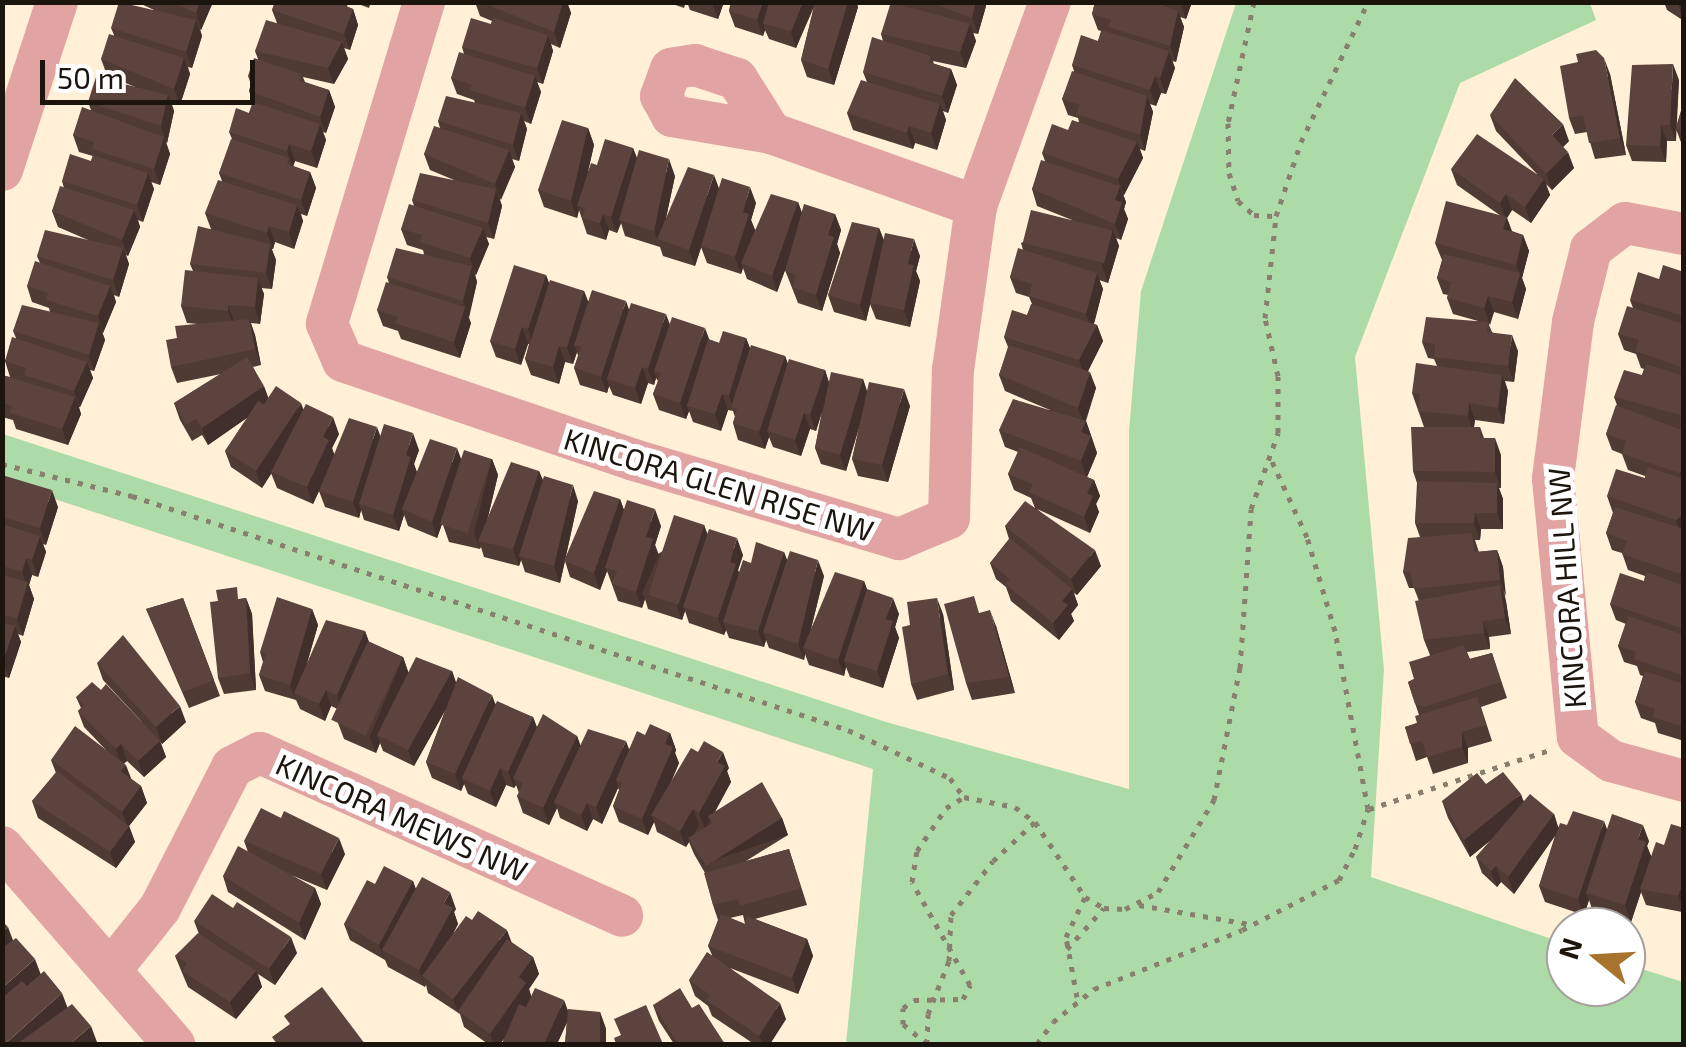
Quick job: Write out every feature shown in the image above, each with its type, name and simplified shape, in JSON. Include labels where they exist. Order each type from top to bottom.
[{"type":"street","points":[[2,170],[56,2]]},
{"type":"street","name":"KINCORA GLEN RISE NW","points":[[424,2],[327,324],[343,361],[899,539],[949,518],[953,370],[976,206],[1050,2]]},
{"type":"street","points":[[771,133],[976,206]]},
{"type":"street","name":"KINCORA HILL NW","points":[[1684,234],[1625,224],[1591,249],[1573,322],[1553,479],[1578,736],[1611,761],[1684,781]]},
{"type":"street","name":"KINCORA MEWS NW","points":[[113,967],[160,908],[232,767],[260,753],[622,916]]},
{"type":"street","points":[[2,847],[113,967],[174,1044]]},
{"type":"path","points":[[1254,2],[1228,123],[1229,173],[1238,202],[1254,216],[1276,216]]},
{"type":"path","points":[[1139,905],[1158,892],[1194,842],[1227,758],[1251,509],[1278,433],[1278,376],[1265,318],[1276,216],[1301,142],[1368,2]]},
{"type":"path","points":[[1037,1044],[1078,999],[1255,924],[1339,880],[1368,809],[1325,586],[1270,459]]},
{"type":"path","points":[[2,464],[151,502],[848,730],[950,778],[964,797],[1002,802],[1035,822],[1084,897],[1104,908],[1139,905],[1222,924],[1255,924]]},
{"type":"path","points":[[1368,809],[1526,761],[1578,736]]},
{"type":"path","points":[[964,797],[930,825],[912,882],[948,944],[970,985],[963,999],[936,1000],[914,1000],[903,1008],[903,1024],[927,1044],[936,1000],[949,962],[948,944],[951,915],[994,860],[1035,822]]},
{"type":"path","points":[[1078,999],[1067,949],[1070,916],[1084,897]]},
{"type":"path","points":[[1067,949],[1104,908]]},
{"type":"green space","points":[[1236,3],[1590,3],[1596,20],[1460,83],[1355,357],[1384,670],[1371,877],[1546,937],[1546,1007],[1646,1007],[1646,970],[1683,982],[1683,1044],[846,1044],[873,769],[3,482],[3,434],[886,722],[1129,789],[1129,431],[1141,291]]},
{"type":"building","points":[[119,2],[196,20],[186,52],[111,28]]},
{"type":"building","points":[[170,2],[200,2],[196,13]]},
{"type":"building","points":[[275,2],[337,2],[353,9],[344,34],[272,10]]},
{"type":"building","points":[[481,2],[563,2],[554,32]]},
{"type":"building","points":[[731,2],[763,2],[757,20],[729,11]]},
{"type":"building","points":[[769,2],[803,2],[791,32],[763,23]]},
{"type":"building","points":[[815,2],[848,2],[828,69],[801,60]]},
{"type":"building","points":[[891,2],[970,24],[960,52],[881,34]]},
{"type":"building","points":[[928,2],[976,2],[972,18]]},
{"type":"building","points":[[1095,2],[1154,2],[1178,11],[1170,46],[1108,27],[1111,20],[1092,14]]},
{"type":"building","points":[[471,18],[491,24],[493,18],[548,35],[537,68],[462,47]]},
{"type":"building","points":[[266,20],[342,42],[328,68],[255,51]]},
{"type":"building","points":[[1102,30],[1169,51],[1160,78],[1155,76],[1150,90],[1072,65],[1081,35],[1098,41]]},
{"type":"building","points":[[109,34],[184,58],[174,89],[101,59]]},
{"type":"building","points":[[872,37],[931,56],[929,62],[951,69],[942,96],[863,72]]},
{"type":"building","points":[[1596,50],[1604,58],[1620,138],[1589,143],[1583,115],[1569,118],[1560,66],[1578,62],[1576,54]]},
{"type":"building","points":[[459,52],[535,76],[525,108],[470,90],[472,85],[451,78]]},
{"type":"building","points":[[254,58],[301,74],[299,81],[329,90],[320,117],[249,91],[254,77],[248,76]]},
{"type":"building","points":[[1673,64],[1670,125],[1661,125],[1660,146],[1626,145],[1632,65]]},
{"type":"building","points":[[1072,71],[1147,96],[1140,135],[1076,114],[1080,105],[1062,99]]},
{"type":"building","points":[[96,77],[168,95],[161,126],[88,102]]},
{"type":"building","points":[[1515,78],[1563,124],[1552,135],[1568,152],[1546,174],[1490,115]]},
{"type":"building","points":[[861,80],[940,104],[931,133],[909,126],[907,133],[847,113]]},
{"type":"building","points":[[446,96],[521,113],[513,145],[438,121]]},
{"type":"building","points":[[1684,101],[1684,131],[1676,129]]},
{"type":"building","points":[[253,102],[320,124],[311,151],[289,144],[287,151],[229,132],[236,108],[249,113]]},
{"type":"building","points":[[82,107],[164,137],[154,169],[92,149],[94,142],[73,135]]},
{"type":"building","points":[[562,120],[588,128],[571,201],[538,190]]},
{"type":"building","points":[[1072,120],[1137,142],[1118,179],[1042,153],[1052,124],[1068,130]]},
{"type":"building","points":[[434,126],[509,150],[495,184],[424,154]]},
{"type":"building","points":[[1477,134],[1544,179],[1525,207],[1506,194],[1500,203],[1451,169]]},
{"type":"building","points":[[231,139],[289,158],[287,164],[310,172],[301,200],[219,173]]},
{"type":"building","points":[[605,139],[633,148],[611,217],[603,214],[600,223],[582,218],[585,208],[577,206],[591,163],[597,165]]},
{"type":"building","points":[[639,150],[669,159],[654,231],[619,220]]},
{"type":"building","points":[[70,154],[91,161],[93,155],[148,173],[137,205],[62,181]]},
{"type":"building","points":[[1041,160],[1120,186],[1115,200],[1122,202],[1115,224],[1032,189]]},
{"type":"building","points":[[688,167],[714,175],[689,250],[657,239]]},
{"type":"building","points":[[420,173],[496,189],[488,223],[412,200]]},
{"type":"building","points":[[722,178],[750,187],[743,212],[749,214],[735,257],[701,246]]},
{"type":"building","points":[[218,180],[297,205],[289,232],[269,226],[267,233],[205,213]]},
{"type":"building","points":[[60,186],[134,210],[122,240],[52,211]]},
{"type":"building","points":[[771,194],[798,202],[772,276],[741,263]]},
{"type":"building","points":[[1446,201],[1507,217],[1503,229],[1523,235],[1516,265],[1435,243]]},
{"type":"building","points":[[409,204],[483,228],[470,258],[420,242],[422,235],[401,229]]},
{"type":"building","points":[[804,204],[835,214],[828,235],[834,237],[816,295],[792,287],[796,275],[785,271]]},
{"type":"building","points":[[1031,210],[1113,230],[1104,263],[1023,243]]},
{"type":"building","points":[[852,222],[879,228],[860,305],[828,295]]},
{"type":"building","points":[[198,226],[270,244],[266,273],[190,264]]},
{"type":"building","points":[[45,230],[123,248],[113,280],[37,256]]},
{"type":"building","points":[[885,233],[914,239],[908,264],[914,265],[904,310],[870,303]]},
{"type":"building","points":[[396,248],[472,266],[463,301],[387,277]]},
{"type":"building","points":[[1018,248],[1097,273],[1086,314],[1029,296],[1032,284],[1010,277]]},
{"type":"building","points":[[1444,254],[1520,273],[1512,302],[1488,296],[1484,308],[1447,298],[1451,282],[1437,278]]},
{"type":"building","points":[[35,261],[110,286],[98,316],[46,300],[48,293],[27,286]]},
{"type":"building","points":[[514,265],[546,275],[528,329],[522,327],[515,349],[490,341]]},
{"type":"building","points":[[1663,265],[1684,272],[1684,316],[1630,300],[1638,272],[1659,279]]},
{"type":"building","points":[[185,270],[258,278],[255,307],[228,305],[228,311],[181,306]]},
{"type":"building","points":[[550,280],[584,291],[567,348],[559,346],[553,367],[525,359]]},
{"type":"building","points":[[386,282],[465,307],[454,342],[395,323],[398,317],[377,310]]},
{"type":"building","points":[[592,290],[626,301],[601,377],[574,368],[581,347],[574,345]]},
{"type":"building","points":[[631,303],[666,314],[648,369],[642,367],[635,388],[607,379]]},
{"type":"building","points":[[1031,304],[1097,325],[1079,360],[1004,337],[1012,310],[1027,315]]},
{"type":"building","points":[[22,305],[99,323],[89,355],[13,331]]},
{"type":"building","points":[[1627,306],[1684,324],[1684,368],[1635,351],[1639,340],[1618,334]]},
{"type":"building","points":[[672,317],[705,328],[680,403],[653,394],[661,373],[654,371]]},
{"type":"building","points":[[1426,317],[1488,322],[1487,332],[1512,335],[1508,366],[1434,357],[1435,344],[1422,342]]},
{"type":"building","points":[[249,319],[255,349],[171,367],[166,340],[177,338],[175,326]]},
{"type":"building","points":[[723,331],[746,338],[729,396],[722,394],[715,414],[687,406],[708,339],[719,343]]},
{"type":"building","points":[[12,337],[87,362],[74,391],[24,375],[26,368],[5,361]]},
{"type":"building","points":[[751,345],[785,356],[759,432],[733,423],[737,409],[731,407]]},
{"type":"building","points":[[1009,345],[1090,372],[1078,408],[999,375]]},
{"type":"building","points":[[247,357],[264,386],[202,428],[196,419],[186,425],[174,403]]},
{"type":"building","points":[[789,359],[825,370],[810,415],[804,413],[795,440],[767,431]]},
{"type":"building","points":[[1416,363],[1502,375],[1498,408],[1469,403],[1468,416],[1418,411],[1420,394],[1412,393]]},
{"type":"building","points":[[1646,364],[1684,376],[1684,416],[1614,397],[1624,370],[1642,375]]},
{"type":"building","points":[[831,372],[863,379],[840,455],[815,448]]},
{"type":"building","points":[[2,375],[75,397],[62,429],[10,413],[12,406],[2,403]]},
{"type":"building","points":[[869,382],[904,389],[882,465],[852,459]]},
{"type":"building","points":[[276,386],[301,403],[256,471],[225,451],[258,401],[264,404]]},
{"type":"building","points":[[1013,399],[1086,421],[1081,432],[1091,436],[1081,461],[999,430]]},
{"type":"building","points":[[306,404],[333,417],[323,437],[329,440],[307,487],[271,472]]},
{"type":"building","points":[[1616,405],[1684,431],[1680,473],[1622,454],[1626,441],[1606,434]]},
{"type":"building","points":[[349,418],[377,427],[353,502],[319,491]]},
{"type":"building","points":[[384,424],[413,433],[406,455],[411,457],[393,515],[359,504]]},
{"type":"building","points":[[1411,427],[1480,427],[1480,438],[1495,438],[1495,472],[1413,471]]},
{"type":"building","points":[[430,439],[457,448],[432,522],[402,509]]},
{"type":"building","points":[[1020,447],[1094,480],[1087,493],[1093,496],[1084,517],[1029,492],[1033,484],[1008,474]]},
{"type":"building","points":[[464,450],[492,459],[467,533],[440,524]]},
{"type":"building","points":[[511,462],[539,471],[513,549],[478,541]]},
{"type":"building","points":[[1648,467],[1684,479],[1683,515],[1676,520],[1607,496],[1616,469],[1645,478]]},
{"type":"building","points":[[2,475],[52,490],[40,528],[2,517]]},
{"type":"building","points":[[544,476],[573,485],[554,566],[519,556]]},
{"type":"building","points":[[1418,481],[1497,483],[1497,513],[1475,513],[1474,523],[1415,523]]},
{"type":"building","points":[[594,491],[620,499],[594,573],[564,561]]},
{"type":"building","points":[[627,500],[655,509],[646,537],[653,539],[636,592],[612,584],[617,571],[605,568]]},
{"type":"building","points":[[1025,501],[1095,550],[1071,579],[1005,526]]},
{"type":"building","points":[[1615,507],[1684,529],[1680,574],[1622,554],[1627,541],[1606,533]]},
{"type":"building","points":[[674,515],[704,525],[678,605],[648,595]]},
{"type":"building","points":[[2,524],[40,536],[32,560],[26,558],[22,572],[2,566]]},
{"type":"building","points":[[709,529],[737,538],[730,562],[736,564],[718,618],[683,607]]},
{"type":"building","points":[[1472,533],[1474,552],[1497,550],[1500,580],[1414,589],[1410,572],[1403,572],[1408,538]]},
{"type":"building","points":[[1010,538],[1072,589],[1062,601],[1068,605],[1053,623],[1005,584],[1010,579],[990,563]]},
{"type":"building","points":[[756,542],[784,552],[758,631],[723,622],[743,560],[751,563]]},
{"type":"building","points":[[790,551],[818,560],[798,644],[763,632]]},
{"type":"building","points":[[835,572],[864,581],[838,660],[803,648]]},
{"type":"building","points":[[1647,572],[1684,586],[1681,628],[1610,604],[1620,573],[1644,581]]},
{"type":"building","points":[[2,575],[28,582],[17,619],[2,614]]},
{"type":"building","points":[[1500,585],[1505,618],[1483,621],[1484,633],[1424,640],[1415,601]]},
{"type":"building","points":[[237,587],[238,599],[246,598],[250,673],[218,678],[210,602],[218,601],[216,590]]},
{"type":"building","points":[[867,589],[893,598],[886,619],[893,621],[877,671],[844,661]]},
{"type":"building","points":[[974,596],[979,613],[990,610],[1009,677],[966,683],[944,604]]},
{"type":"building","points":[[277,597],[312,609],[290,685],[259,675],[266,654],[260,652]]},
{"type":"building","points":[[183,598],[214,680],[183,692],[146,609]]},
{"type":"building","points":[[937,598],[948,674],[911,684],[902,627],[910,625],[907,602]]},
{"type":"building","points":[[1628,616],[1684,635],[1684,676],[1634,659],[1636,652],[1618,646]]},
{"type":"building","points":[[326,620],[365,631],[337,695],[326,690],[319,704],[294,693]]},
{"type":"building","points":[[2,622],[15,626],[3,662],[2,661]]},
{"type":"building","points":[[123,635],[180,706],[156,727],[97,663]]},
{"type":"building","points":[[368,641],[402,657],[366,736],[331,720]]},
{"type":"building","points":[[1464,645],[1469,659],[1492,653],[1501,682],[1424,707],[1415,704],[1408,682],[1414,679],[1409,662]]},
{"type":"building","points":[[416,657],[452,671],[408,750],[377,735]]},
{"type":"building","points":[[1645,671],[1684,684],[1684,727],[1652,717],[1655,709],[1635,702]]},
{"type":"building","points":[[458,677],[492,695],[455,774],[426,762]]},
{"type":"building","points":[[92,682],[101,690],[106,684],[160,741],[138,761],[121,744],[116,749],[78,711],[84,705],[76,697]]},
{"type":"building","points":[[1477,697],[1486,725],[1462,732],[1462,747],[1427,757],[1422,741],[1410,744],[1405,727],[1417,723],[1415,716]]},
{"type":"building","points":[[497,701],[533,717],[508,772],[500,768],[490,791],[462,778]]},
{"type":"building","points":[[543,714],[577,736],[543,808],[517,796],[523,783],[513,778]]},
{"type":"building","points":[[650,724],[670,733],[665,744],[673,747],[642,819],[613,806],[622,783],[616,780],[637,731],[645,735]]},
{"type":"building","points":[[75,726],[126,765],[121,771],[141,786],[122,812],[51,760]]},
{"type":"building","points":[[588,729],[626,741],[596,807],[587,803],[581,815],[554,802]]},
{"type":"building","points":[[704,741],[723,752],[717,762],[725,766],[699,813],[693,809],[680,831],[651,815],[691,748],[698,752]]},
{"type":"building","points":[[57,771],[129,826],[110,852],[32,801]]},
{"type":"building","points":[[1503,772],[1521,794],[1464,840],[1442,801],[1477,773],[1486,784]]},
{"type":"building","points":[[762,782],[782,818],[706,866],[688,838],[712,823],[708,816]]},
{"type":"building","points":[[1530,794],[1554,814],[1508,877],[1496,866],[1491,871],[1476,857]]},
{"type":"building","points":[[261,808],[281,818],[284,811],[339,838],[321,874],[244,841]]},
{"type":"building","points":[[1573,811],[1604,821],[1578,899],[1539,886],[1560,823],[1567,825]]},
{"type":"building","points":[[1612,814],[1643,825],[1638,839],[1646,842],[1625,905],[1586,893]]},
{"type":"building","points":[[1671,824],[1684,828],[1684,881],[1678,896],[1640,889],[1656,842],[1664,845]]},
{"type":"building","points":[[238,846],[315,888],[299,923],[223,876]]},
{"type":"building","points":[[789,849],[801,888],[740,906],[738,899],[713,905],[704,873]]},
{"type":"building","points":[[384,866],[413,881],[379,945],[344,924],[367,880],[375,884]]},
{"type":"building","points":[[422,877],[450,892],[444,903],[453,908],[419,970],[382,950]]},
{"type":"building","points":[[212,894],[233,908],[237,902],[291,937],[269,969],[194,921]]},
{"type":"building","points":[[478,911],[507,930],[453,999],[422,976],[466,916],[472,920]]},
{"type":"building","points":[[721,914],[745,924],[747,916],[807,939],[792,978],[708,946]]},
{"type":"building","points":[[198,933],[256,971],[230,1002],[182,971],[187,963],[175,956]]},
{"type":"building","points":[[16,938],[35,959],[2,988],[2,948]]},
{"type":"building","points":[[507,939],[533,957],[519,977],[526,983],[490,1034],[458,1011]]},
{"type":"building","points":[[707,952],[780,1003],[759,1036],[706,1000],[710,995],[689,980]]},
{"type":"building","points":[[44,971],[62,993],[2,1044],[2,998],[22,981],[27,986]]},
{"type":"building","points":[[322,987],[365,1044],[277,1044],[272,1037],[290,1024],[284,1016]]},
{"type":"building","points":[[535,988],[564,1000],[544,1044],[502,1044],[519,1004],[526,1007]]},
{"type":"building","points":[[680,988],[692,1008],[699,1004],[725,1044],[678,1044],[653,1005]]},
{"type":"building","points":[[72,1004],[91,1026],[70,1044],[17,1044]]},
{"type":"building","points":[[646,1005],[663,1044],[616,1044],[614,1038],[621,1035],[614,1019]]},
{"type":"building","points":[[568,1009],[600,1012],[600,1044],[565,1044]]}]
